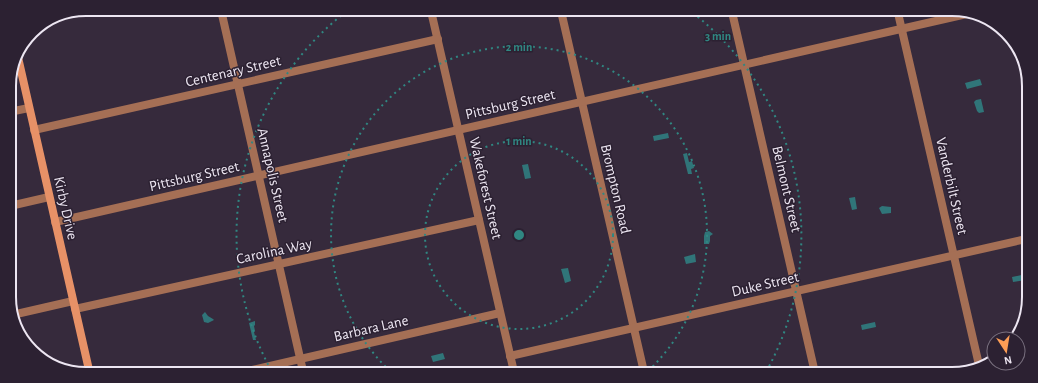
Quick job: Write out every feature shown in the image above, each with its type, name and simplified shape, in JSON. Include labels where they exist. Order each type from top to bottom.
[{"type":"main road","name":"Kirby Drive","points":[[19,64],[88,367]]},
{"type":"street","name":"Annapolis Street","points":[[222,16],[302,367]]},
{"type":"street","name":"Wakeforest Street","points":[[432,16],[513,367]]},
{"type":"street","name":"Brompton Road","points":[[562,16],[643,367]]},
{"type":"street","name":"Belmont Street","points":[[733,16],[814,367]]},
{"type":"street","name":"Vanderbilt Street","points":[[899,16],[978,362]]},
{"type":"street","name":"Pittsburg Street","points":[[55,222],[956,16]]},
{"type":"street","name":"Centenary Street","points":[[34,130],[438,39]]},
{"type":"street","points":[[16,111],[29,108]]},
{"type":"street","points":[[16,205],[49,197]]},
{"type":"street","name":"Carolina Way","points":[[75,310],[479,220]]},
{"type":"street","name":"Duke Street","points":[[510,356],[1022,240]]},
{"type":"street","points":[[18,313],[73,301]]},
{"type":"street","name":"Barbara Lane","points":[[265,367],[500,313]]},
{"type":"shaded area","points":[[980,79],[982,85],[967,89],[965,83]]},
{"type":"shaded area","points":[[981,99],[984,112],[979,113],[974,102]]},
{"type":"shaded area","points":[[668,133],[669,138],[654,141],[653,136]]},
{"type":"shaded area","points":[[687,153],[689,162],[692,161],[694,168],[691,169],[692,174],[688,174],[683,154]]},
{"type":"shaded area","points":[[528,164],[531,178],[525,179],[522,165]]},
{"type":"shaded area","points":[[855,197],[857,209],[852,210],[849,198]]},
{"type":"shaded area","points":[[882,206],[891,207],[891,213],[882,214],[879,208]]},
{"type":"shaded area","points":[[709,231],[713,234],[710,236],[709,244],[704,244],[705,232]]},
{"type":"shaded area","points":[[695,254],[696,262],[686,264],[684,257]]},
{"type":"shaded area","points":[[568,268],[571,281],[565,283],[561,269]]},
{"type":"shaded area","points":[[1022,275],[1022,281],[1013,282],[1012,277]]},
{"type":"shaded area","points":[[205,312],[214,320],[208,323],[204,322],[202,315]]},
{"type":"shaded area","points":[[255,321],[254,332],[256,340],[253,340],[249,323]]},
{"type":"shaded area","points":[[875,322],[876,327],[862,330],[861,325]]},
{"type":"shaded area","points":[[443,353],[445,359],[433,362],[431,356]]}]
